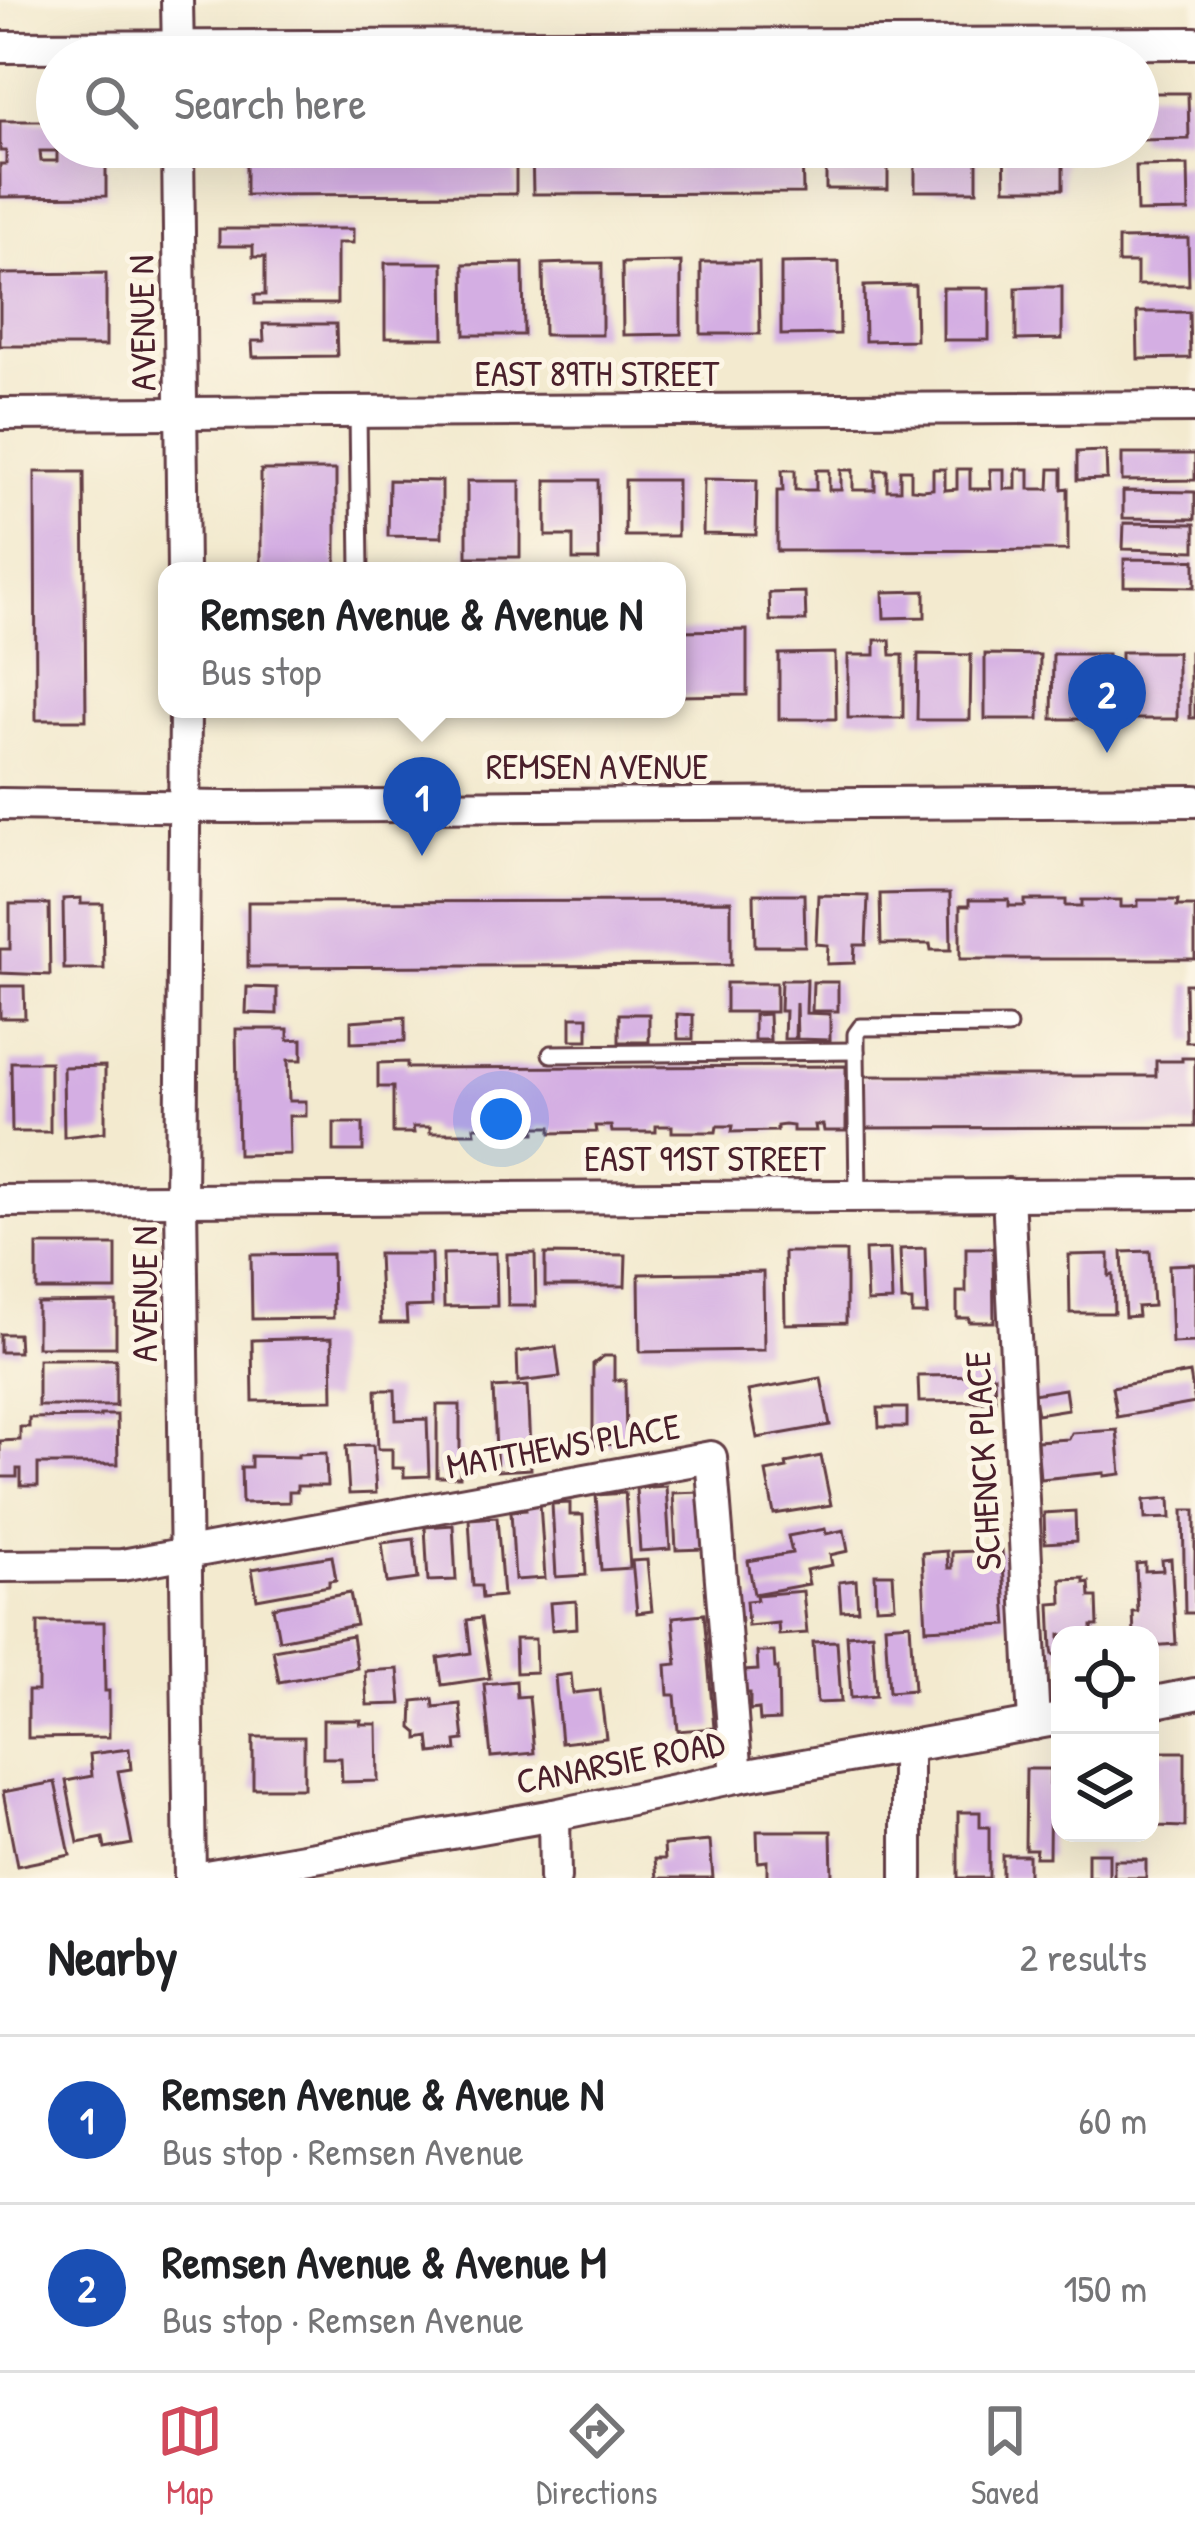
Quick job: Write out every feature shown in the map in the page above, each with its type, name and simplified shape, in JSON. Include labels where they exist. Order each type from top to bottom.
[{"type":"street","points":[[177,0],[178,36]]},
{"type":"street","points":[[1159,43],[1195,43]]},
{"type":"street","points":[[0,47],[36,48]]},
{"type":"street","name":"AVENUE N","points":[[178,168],[184,562]]},
{"type":"street","name":"EAST 89TH STREET","points":[[0,414],[1195,407]]},
{"type":"street","name":"AVENUE N","points":[[185,718],[184,1553],[193,1878]]},
{"type":"street","name":"REMSEN AVENUE","points":[[0,803],[1195,801]]},
{"type":"street","name":"SCHENCK PLACE","points":[[1009,1194],[1047,1721]]},
{"type":"street","name":"EAST 91ST STREET","points":[[0,1201],[1195,1194]]},
{"type":"street","name":"MATTHEWS PLACE","points":[[184,1553],[711,1457],[736,1777]]},
{"type":"street","points":[[0,1566],[122,1565],[184,1553]]},
{"type":"street","points":[[1159,1700],[1195,1694]]},
{"type":"street","name":"CANARSIE ROAD","points":[[193,1878],[1047,1721]]},
{"type":"street","points":[[907,1748],[907,1878]]},
{"type":"street","points":[[554,1815],[555,1878]]},
{"type":"lane","points":[[358,412],[360,562]]},
{"type":"lane","points":[[858,1195],[856,1034],[861,1027],[1008,1026]]},
{"type":"lane","points":[[551,1054],[856,1051]]},
{"type":"building","points":[[1159,93],[1188,93],[1189,139],[1159,140]]},
{"type":"building","points":[[0,121],[36,121],[36,168],[106,168],[106,196],[0,197],[0,164],[6,164],[6,151],[0,151]]},
{"type":"building","points":[[1188,165],[1189,211],[1137,212],[1136,168]]},
{"type":"building","points":[[246,168],[516,168],[516,194],[246,195]]},
{"type":"building","points":[[532,168],[802,168],[803,193],[533,194]]},
{"type":"building","points":[[826,168],[888,168],[888,189],[826,189]]},
{"type":"building","points":[[915,168],[977,168],[977,191],[915,191]]},
{"type":"building","points":[[1004,168],[1063,168],[1063,189],[1005,189]]},
{"type":"building","points":[[219,229],[353,229],[353,243],[337,243],[337,304],[255,304],[255,295],[265,295],[265,257],[253,257],[253,246],[219,246]]},
{"type":"building","points":[[1188,238],[1189,285],[1137,285],[1137,263],[1118,263],[1118,239]]},
{"type":"building","points":[[681,262],[681,334],[623,335],[622,263]]},
{"type":"building","points":[[701,262],[759,262],[760,334],[701,334]]},
{"type":"building","points":[[839,262],[840,334],[781,335],[781,263]]},
{"type":"building","points":[[385,263],[443,263],[444,338],[385,338]]},
{"type":"building","points":[[523,263],[524,335],[465,335],[464,264]]},
{"type":"building","points":[[602,263],[602,335],[544,335],[543,264]]},
{"type":"building","points":[[106,273],[106,346],[0,346],[0,274]]},
{"type":"building","points":[[915,285],[916,340],[865,341],[864,286]]},
{"type":"building","points":[[1062,287],[1062,339],[1016,340],[1016,288]]},
{"type":"building","points":[[943,288],[989,288],[989,340],[943,340]]},
{"type":"building","points":[[1137,312],[1189,312],[1190,358],[1138,359]]},
{"type":"building","points":[[263,324],[336,324],[337,356],[253,357],[252,341],[264,341]]},
{"type":"building","points":[[1106,451],[1107,479],[1077,480],[1077,452]]},
{"type":"building","points":[[1122,454],[1195,454],[1195,480],[1122,481]]},
{"type":"building","points":[[933,469],[945,469],[945,490],[957,489],[957,469],[970,469],[970,489],[991,489],[990,469],[1004,469],[1004,489],[1016,489],[1016,469],[1029,469],[1029,489],[1049,489],[1050,469],[1062,469],[1062,489],[1068,488],[1068,550],[777,551],[777,491],[783,491],[782,470],[795,470],[795,490],[816,490],[816,470],[829,470],[829,490],[841,490],[841,470],[853,470],[853,490],[875,490],[875,470],[887,470],[887,490],[900,490],[900,470],[911,470],[911,489],[922,490],[933,489]]},
{"type":"building","points":[[261,470],[336,470],[336,562],[261,562]]},
{"type":"building","points":[[35,472],[84,472],[86,720],[36,720]]},
{"type":"building","points":[[704,479],[757,480],[756,535],[703,534]]},
{"type":"building","points":[[389,480],[442,481],[442,537],[388,536]]},
{"type":"building","points":[[546,480],[598,480],[599,560],[573,560],[573,536],[546,536]]},
{"type":"building","points":[[625,480],[677,480],[677,536],[625,536]]},
{"type":"building","points":[[467,481],[520,481],[520,557],[467,557]]},
{"type":"building","points":[[1123,491],[1195,492],[1195,519],[1123,518]]},
{"type":"building","points":[[1124,523],[1195,524],[1195,551],[1123,549]]},
{"type":"building","points":[[1124,559],[1195,560],[1195,587],[1124,586]]},
{"type":"building","points":[[925,591],[925,617],[884,618],[883,592]]},
{"type":"building","points":[[805,592],[806,621],[770,621],[769,593]]},
{"type":"building","points":[[747,630],[747,695],[686,696],[686,631]]},
{"type":"building","points":[[875,640],[890,640],[891,655],[903,655],[903,718],[848,718],[848,655],[875,655]]},
{"type":"building","points":[[1121,652],[1177,652],[1177,719],[1121,719]]},
{"type":"building","points":[[1190,652],[1195,652],[1195,718],[1190,718]]},
{"type":"building","points":[[835,653],[836,719],[779,719],[779,654]]},
{"type":"building","points":[[918,654],[971,655],[970,720],[917,720]]},
{"type":"building","points":[[985,654],[1040,655],[1039,719],[985,719]]},
{"type":"building","points":[[1053,654],[1108,654],[1108,719],[1052,719]]},
{"type":"building","points":[[950,893],[951,950],[931,950],[930,944],[881,944],[880,894]]},
{"type":"building","points":[[754,894],[804,894],[805,946],[755,946]]},
{"type":"building","points":[[818,895],[868,896],[866,945],[855,945],[854,963],[827,964],[828,945],[816,944]]},
{"type":"building","points":[[81,898],[81,904],[103,904],[104,969],[64,969],[63,899]]},
{"type":"building","points":[[969,900],[1009,900],[1009,906],[1025,906],[1025,900],[1066,900],[1066,906],[1082,906],[1082,900],[1121,900],[1121,907],[1130,907],[1138,906],[1138,900],[1178,900],[1177,906],[1195,906],[1195,959],[960,959],[960,906],[969,906]]},
{"type":"building","points":[[731,901],[731,965],[248,967],[248,902]]},
{"type":"building","points":[[10,904],[49,904],[50,975],[0,973],[0,949],[10,949]]},
{"type":"building","points":[[781,980],[807,980],[806,1013],[830,1014],[830,1040],[797,1039],[796,1003],[795,1039],[784,1039]]},
{"type":"building","points":[[813,982],[838,982],[838,1011],[812,1011]]},
{"type":"building","points":[[726,983],[776,983],[776,1012],[726,1012]]},
{"type":"building","points":[[1185,984],[1195,984],[1195,1042],[1186,1042]]},
{"type":"building","points":[[0,986],[24,986],[25,1018],[0,1018]]},
{"type":"building","points":[[247,987],[277,988],[277,1014],[246,1013]]},
{"type":"building","points":[[619,1014],[649,1014],[649,1042],[619,1042]]},
{"type":"building","points":[[677,1014],[693,1015],[693,1039],[678,1039]]},
{"type":"building","points":[[769,1014],[770,1040],[754,1040],[754,1015]]},
{"type":"building","points":[[405,1017],[405,1041],[351,1043],[351,1021]]},
{"type":"building","points":[[571,1017],[588,1017],[588,1040],[571,1040]]},
{"type":"building","points":[[236,1029],[288,1029],[288,1040],[302,1039],[302,1060],[288,1060],[289,1101],[306,1101],[306,1116],[289,1116],[290,1154],[238,1155]]},
{"type":"building","points":[[1195,1058],[1195,1127],[862,1128],[862,1076],[1156,1076],[1156,1061]]},
{"type":"building","points":[[11,1062],[50,1062],[50,1132],[12,1132]]},
{"type":"building","points":[[407,1062],[407,1068],[846,1066],[846,1131],[824,1131],[823,1125],[815,1125],[816,1131],[793,1131],[793,1126],[785,1125],[777,1126],[777,1131],[732,1132],[733,1126],[717,1126],[716,1132],[672,1132],[672,1126],[656,1126],[656,1132],[612,1132],[611,1126],[595,1126],[596,1132],[551,1133],[551,1127],[535,1127],[535,1133],[491,1133],[491,1127],[474,1127],[475,1133],[430,1133],[430,1127],[413,1127],[414,1133],[393,1133],[393,1087],[378,1087],[378,1063]]},
{"type":"building","points":[[105,1066],[105,1132],[64,1137],[63,1067]]},
{"type":"building","points":[[334,1123],[363,1123],[363,1151],[334,1151]]},
{"type":"building","points":[[37,1245],[116,1245],[116,1290],[37,1290]]},
{"type":"building","points":[[925,1248],[927,1314],[912,1314],[912,1301],[902,1301],[900,1249]]},
{"type":"building","points":[[966,1248],[993,1248],[994,1322],[957,1318],[957,1292],[966,1292]]},
{"type":"building","points":[[890,1249],[892,1301],[867,1302],[865,1250]]},
{"type":"building","points":[[1150,1251],[1153,1306],[1137,1307],[1138,1316],[1125,1317],[1122,1252]]},
{"type":"building","points":[[784,1252],[846,1252],[846,1323],[785,1324]]},
{"type":"building","points":[[496,1253],[497,1306],[444,1307],[443,1254]]},
{"type":"building","points":[[535,1253],[536,1306],[508,1306],[507,1254]]},
{"type":"building","points":[[332,1254],[333,1318],[252,1319],[251,1255]]},
{"type":"building","points":[[378,1254],[431,1254],[432,1306],[406,1307],[407,1323],[381,1323]]},
{"type":"building","points":[[545,1254],[626,1255],[625,1286],[545,1286]]},
{"type":"building","points":[[1109,1254],[1114,1313],[1070,1313],[1069,1255]]},
{"type":"building","points":[[1195,1264],[1195,1342],[1172,1343],[1169,1265]]},
{"type":"building","points":[[763,1272],[764,1350],[640,1352],[639,1274]]},
{"type":"building","points":[[116,1302],[116,1347],[37,1347],[37,1303]]},
{"type":"building","points":[[0,1334],[18,1334],[19,1352],[0,1352]]},
{"type":"building","points":[[332,1338],[333,1400],[253,1401],[252,1340]]},
{"type":"building","points":[[556,1347],[560,1377],[518,1382],[517,1352]]},
{"type":"building","points":[[614,1356],[614,1380],[625,1380],[626,1444],[593,1445],[593,1364]]},
{"type":"building","points":[[38,1359],[116,1359],[116,1406],[38,1406]]},
{"type":"building","points":[[1190,1373],[1195,1403],[1117,1417],[1112,1387]]},
{"type":"building","points":[[994,1375],[995,1401],[919,1402],[918,1376]]},
{"type":"building","points":[[821,1378],[830,1425],[757,1438],[748,1391]]},
{"type":"building","points":[[527,1386],[531,1469],[497,1471],[493,1388]]},
{"type":"building","points":[[1065,1389],[1068,1409],[1037,1414],[1033,1394]]},
{"type":"building","points":[[376,1390],[395,1390],[396,1420],[427,1419],[429,1476],[404,1477],[404,1468],[392,1468],[392,1449],[378,1449]]},
{"type":"building","points":[[437,1405],[460,1405],[460,1477],[437,1477]]},
{"type":"building","points":[[878,1408],[907,1408],[907,1427],[879,1427]]},
{"type":"building","points":[[117,1415],[118,1464],[38,1464],[38,1486],[21,1486],[21,1469],[17,1477],[0,1477],[0,1441],[20,1440],[20,1427],[29,1427],[29,1418]]},
{"type":"building","points":[[1117,1430],[1121,1474],[1040,1479],[1037,1441]]},
{"type":"building","points":[[373,1445],[376,1493],[349,1494],[346,1446]]},
{"type":"building","points":[[326,1453],[327,1486],[297,1486],[297,1492],[289,1492],[289,1502],[242,1503],[241,1467],[251,1467],[251,1456]]},
{"type":"building","points":[[821,1456],[831,1505],[774,1514],[766,1472]]},
{"type":"building","points":[[666,1486],[670,1549],[640,1551],[636,1488]]},
{"type":"building","points":[[701,1492],[704,1549],[676,1550],[673,1493]]},
{"type":"building","points":[[625,1493],[630,1568],[601,1570],[596,1495]]},
{"type":"building","points":[[1170,1498],[1171,1518],[1145,1519],[1144,1500]]},
{"type":"building","points":[[540,1503],[545,1578],[515,1580],[511,1511]]},
{"type":"building","points":[[570,1503],[570,1515],[583,1515],[586,1575],[556,1577],[552,1504]]},
{"type":"building","points":[[1183,1510],[1195,1510],[1195,1613],[1185,1613]]},
{"type":"building","points":[[1075,1511],[1076,1541],[1045,1543],[1044,1513]]},
{"type":"building","points":[[497,1517],[503,1596],[482,1598],[481,1586],[473,1586],[469,1519]]},
{"type":"building","points":[[453,1525],[456,1580],[428,1581],[425,1527]]},
{"type":"building","points":[[825,1529],[826,1534],[844,1530],[848,1551],[830,1555],[832,1565],[806,1570],[809,1584],[754,1594],[748,1561],[792,1553],[788,1536]]},
{"type":"building","points":[[414,1539],[418,1579],[387,1583],[382,1543]]},
{"type":"building","points":[[1002,1550],[1007,1625],[926,1629],[922,1553],[947,1551],[948,1568],[952,1568],[952,1552]]},
{"type":"building","points":[[332,1556],[336,1580],[329,1581],[329,1586],[257,1599],[252,1569]]},
{"type":"building","points":[[1171,1559],[1176,1644],[1159,1645],[1159,1626],[1134,1626],[1133,1612],[1138,1612],[1136,1564],[1145,1563],[1145,1571],[1163,1570],[1162,1560]]},
{"type":"building","points":[[647,1560],[652,1611],[637,1613],[632,1561]]},
{"type":"building","points":[[875,1574],[893,1574],[895,1606],[876,1607]]},
{"type":"building","points":[[1061,1579],[1089,1582],[1090,1597],[1097,1597],[1098,1626],[1051,1626],[1050,1604],[1062,1603]]},
{"type":"building","points":[[856,1580],[858,1610],[841,1611],[839,1582]]},
{"type":"building","points":[[803,1591],[807,1633],[779,1635],[778,1623],[748,1626],[746,1601],[757,1600],[756,1595]]},
{"type":"building","points":[[350,1593],[356,1625],[279,1640],[273,1607]]},
{"type":"building","points":[[576,1601],[577,1628],[552,1630],[550,1603]]},
{"type":"building","points":[[704,1614],[714,1728],[678,1731],[666,1665],[677,1664],[673,1617]]},
{"type":"building","points":[[481,1618],[490,1678],[442,1685],[438,1658],[471,1653],[467,1620]]},
{"type":"building","points":[[38,1622],[104,1622],[109,1737],[28,1738],[28,1691],[38,1691]]},
{"type":"building","points":[[910,1623],[914,1690],[889,1692],[885,1625]]},
{"type":"building","points":[[872,1633],[876,1696],[851,1698],[847,1635]]},
{"type":"building","points":[[352,1636],[357,1668],[279,1682],[273,1650]]},
{"type":"building","points":[[515,1639],[535,1639],[536,1672],[516,1673]]},
{"type":"building","points":[[837,1641],[841,1702],[817,1703],[813,1642]]},
{"type":"building","points":[[757,1652],[774,1652],[779,1720],[760,1721],[759,1709],[750,1710],[750,1693],[744,1693],[744,1671],[758,1670]]},
{"type":"building","points":[[398,1669],[401,1704],[367,1705],[365,1671]]},
{"type":"building","points":[[571,1674],[573,1693],[600,1690],[606,1738],[561,1743],[555,1676]]},
{"type":"building","points":[[516,1681],[517,1697],[529,1696],[534,1753],[491,1757],[484,1684]]},
{"type":"building","points":[[433,1699],[434,1707],[460,1704],[464,1740],[456,1741],[457,1750],[431,1753],[429,1737],[418,1739],[412,1728],[413,1701]]},
{"type":"building","points":[[323,1720],[377,1724],[378,1781],[342,1782],[341,1758],[323,1758]]},
{"type":"building","points":[[253,1737],[304,1737],[304,1788],[253,1788]]},
{"type":"building","points":[[129,1749],[131,1769],[118,1771],[132,1844],[105,1849],[103,1838],[78,1843],[66,1781],[92,1776],[90,1754]]},
{"type":"building","points":[[1159,1752],[1185,1752],[1185,1827],[1159,1826]]},
{"type":"building","points":[[1026,1769],[1050,1769],[1049,1857],[1035,1857],[1036,1849],[1025,1849]]},
{"type":"building","points":[[55,1782],[70,1855],[17,1866],[3,1792]]},
{"type":"building","points":[[958,1812],[980,1812],[980,1827],[989,1827],[989,1878],[958,1878]]},
{"type":"building","points":[[757,1831],[831,1831],[832,1878],[767,1878],[767,1861],[758,1862]]},
{"type":"building","points":[[710,1841],[713,1878],[657,1878],[655,1859],[665,1859],[664,1845]]},
{"type":"building","points":[[1088,1853],[1109,1853],[1109,1878],[1088,1878]]},
{"type":"building","points":[[1002,1855],[1028,1855],[1028,1878],[1002,1878]]},
{"type":"building","points":[[1114,1860],[1146,1860],[1146,1878],[1114,1878]]},
{"type":"place","name":"Remsen Avenue & Avenue M","points":[[1107,753]]},
{"type":"place","name":"Remsen Avenue & Avenue N","points":[[422,856]]}]
